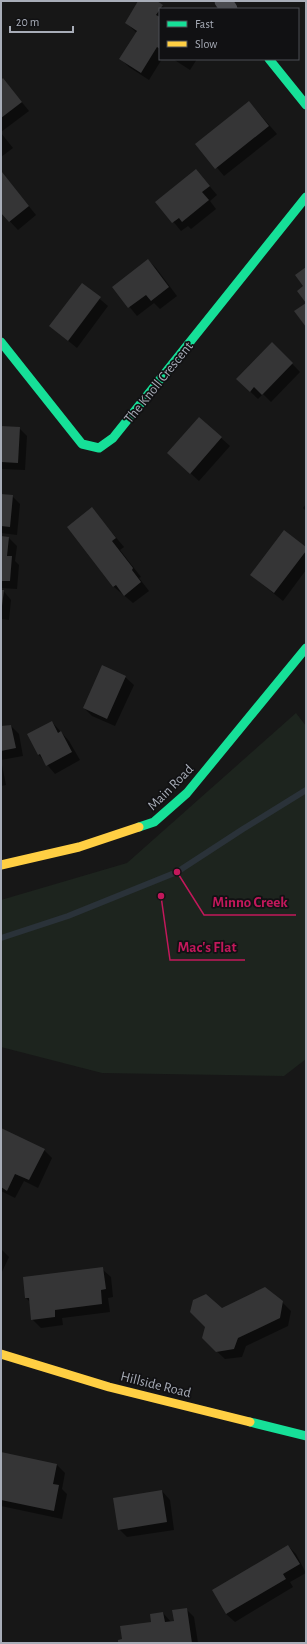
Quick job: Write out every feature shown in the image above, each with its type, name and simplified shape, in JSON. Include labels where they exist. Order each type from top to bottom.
[{"type":"street","points":[[270,60],[306,105]]},
{"type":"street","name":"The Knoll Crescent","points":[[1,342],[82,444],[99,448],[113,438],[306,197]]},
{"type":"street","name":"Main Road","points":[[1,865],[79,847],[154,822],[187,793],[306,648]]},
{"type":"street","name":"Hillside Road","points":[[1,1354],[109,1387],[306,1436]]},
{"type":"shaded area","points":[[296,713],[306,726],[306,1059],[284,1076],[102,1073],[1,1047],[1,900],[127,863]]},
{"type":"building","points":[[138,1],[157,1],[163,5],[159,8],[156,15],[159,16],[159,48],[157,47],[141,73],[119,59],[137,31],[125,23]]},
{"type":"building","points":[[3,78],[22,102],[1,118],[1,80]]},
{"type":"building","points":[[249,101],[269,126],[215,169],[195,144]]},
{"type":"building","points":[[196,169],[210,186],[202,192],[209,200],[182,222],[179,218],[172,223],[155,202]]},
{"type":"building","points":[[2,172],[29,206],[9,222],[1,213]]},
{"type":"building","points":[[148,259],[169,287],[151,301],[146,295],[128,308],[112,287]]},
{"type":"building","points":[[306,267],[306,303],[297,291],[303,286],[295,275]]},
{"type":"building","points":[[82,283],[101,297],[68,341],[49,326]]},
{"type":"building","points":[[306,303],[306,327],[294,311]]},
{"type":"building","points":[[272,342],[293,363],[262,395],[254,387],[250,392],[236,379]]},
{"type":"building","points":[[199,417],[222,437],[190,474],[167,453]]},
{"type":"building","points":[[1,426],[20,427],[18,463],[1,462]]},
{"type":"building","points":[[1,494],[13,495],[10,527],[1,526]]},
{"type":"building","points":[[92,507],[116,538],[112,541],[133,568],[132,570],[141,582],[124,596],[116,585],[113,587],[67,527]]},
{"type":"building","points":[[284,530],[306,547],[306,551],[274,593],[250,575]]},
{"type":"building","points":[[1,536],[9,537],[7,556],[12,556],[10,581],[1,581]]},
{"type":"building","points":[[1,590],[4,590],[2,606],[1,606]]},
{"type":"building","points":[[102,665],[126,676],[107,719],[83,708]]},
{"type":"building","points":[[52,721],[58,733],[61,731],[72,752],[46,766],[40,754],[38,755],[27,734]]},
{"type":"building","points":[[11,725],[16,748],[1,751],[1,726]]},
{"type":"building","points":[[1,1128],[45,1149],[29,1180],[15,1174],[7,1191],[1,1187]]},
{"type":"building","points":[[103,1267],[106,1289],[101,1290],[102,1304],[55,1310],[55,1317],[31,1320],[29,1298],[25,1298],[23,1277]]},
{"type":"building","points":[[265,1287],[283,1301],[280,1318],[238,1338],[234,1349],[216,1352],[202,1338],[205,1327],[190,1312],[193,1300],[206,1294],[222,1308]]},
{"type":"building","points":[[1,1452],[57,1464],[53,1484],[59,1485],[54,1511],[1,1500]]},
{"type":"building","points":[[162,1490],[167,1522],[118,1530],[113,1498]]},
{"type":"building","points":[[288,1545],[300,1564],[283,1574],[286,1579],[226,1614],[212,1590]]},
{"type":"building","points":[[187,1608],[192,1643],[118,1643],[118,1640],[122,1639],[120,1626],[151,1622],[150,1614],[163,1612],[165,1622],[174,1621],[172,1610]]},
{"type":"waterway","points":[[1,938],[68,916],[177,872],[306,790]]},
{"type":"traffic: fast","points":[[270,60],[306,105]]},
{"type":"traffic: fast","points":[[1,342],[82,444],[99,448],[113,438],[306,197]]},
{"type":"traffic: fast","points":[[139,827],[154,822],[187,793],[306,648]]},
{"type":"traffic: fast","points":[[250,1422],[306,1436]]},
{"type":"traffic: slow","points":[[1,865],[79,847],[139,827]]},
{"type":"traffic: slow","points":[[1,1354],[109,1387],[250,1422]]},
{"type":"place","name":"Minno Creek","points":[[177,872]]},
{"type":"place","name":"Mac's Flat","points":[[161,896]]}]
